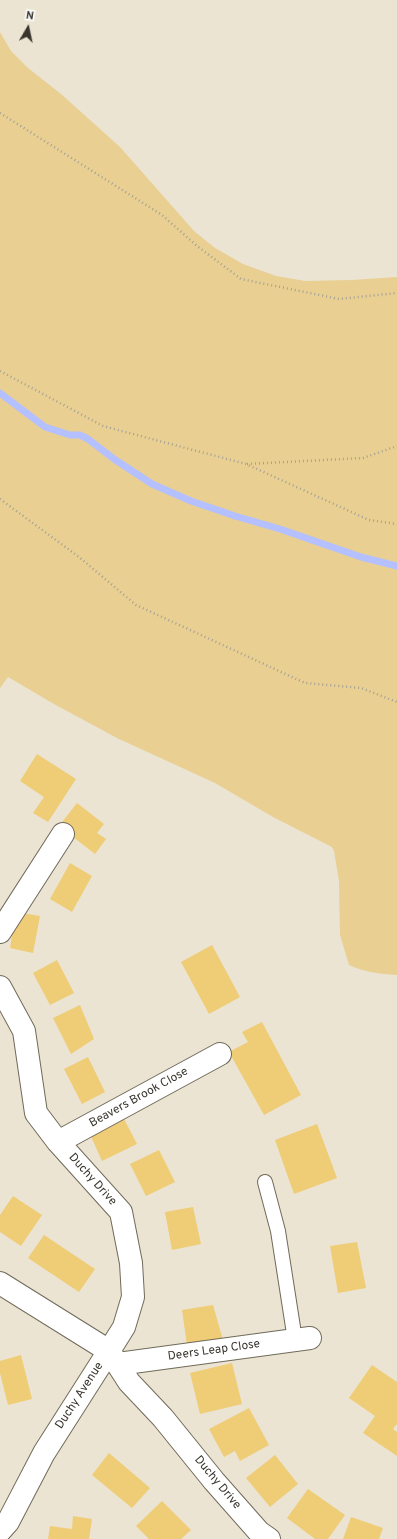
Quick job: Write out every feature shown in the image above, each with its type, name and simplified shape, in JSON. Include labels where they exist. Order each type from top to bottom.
[{"type":"street","points":[[0,932],[63,834]]},
{"type":"street","name":"Duchy Drive","points":[[0,987],[24,1031],[36,1113],[58,1142],[121,1212],[131,1263],[133,1297],[114,1358],[129,1382],[163,1418],[214,1481],[260,1532],[269,1539]]},
{"type":"street","name":"Beavers Brook Close","points":[[58,1142],[220,1054]]},
{"type":"street","name":"Duchy Avenue","points":[[0,1283],[114,1358],[44,1453],[8,1522],[0,1532]]},
{"type":"street","name":"Deers Leap Close","points":[[114,1358],[303,1339]]},
{"type":"lane","points":[[266,1182],[303,1339]]},
{"type":"path","points":[[0,113],[162,215],[197,246],[241,280],[339,299],[397,293]]},
{"type":"path","points":[[0,371],[103,426],[246,464],[369,520],[397,524]]},
{"type":"path","points":[[246,464],[363,458],[397,446]]},
{"type":"path","points":[[0,499],[78,557],[136,605],[305,682],[361,688],[397,702]]},
{"type":"shaded area","points":[[0,32],[11,51],[28,68],[61,94],[120,147],[194,231],[215,248],[243,264],[276,276],[305,281],[397,277],[397,975],[372,972],[349,965],[340,935],[339,881],[332,847],[273,817],[215,783],[117,738],[8,677],[0,688]]},
{"type":"building","points":[[37,754],[76,779],[48,822],[33,813],[44,797],[20,781]]},
{"type":"building","points":[[77,803],[104,824],[97,833],[106,839],[95,854],[59,826]]},
{"type":"building","points":[[70,863],[92,876],[72,912],[50,899]]},
{"type":"building","points":[[16,912],[40,916],[33,953],[10,948]]},
{"type":"building","points":[[212,945],[240,997],[209,1014],[181,962]]},
{"type":"building","points":[[57,960],[74,993],[50,1005],[33,973]]},
{"type":"building","points":[[80,1005],[94,1039],[71,1054],[53,1018]]},
{"type":"building","points":[[262,1022],[301,1095],[264,1115],[229,1052],[248,1042],[242,1032]]},
{"type":"building","points":[[88,1057],[105,1092],[82,1104],[64,1069]]},
{"type":"building","points":[[122,1115],[137,1144],[102,1161],[89,1132]]},
{"type":"building","points":[[317,1124],[337,1178],[294,1194],[275,1140]]},
{"type":"building","points":[[159,1150],[175,1182],[146,1196],[130,1164]]},
{"type":"building","points":[[13,1196],[42,1215],[21,1246],[0,1232],[0,1215]]},
{"type":"building","points":[[193,1207],[201,1244],[172,1250],[165,1212]]},
{"type":"building","points":[[44,1235],[95,1269],[79,1292],[28,1258]]},
{"type":"building","points":[[357,1242],[366,1288],[338,1293],[330,1246]]},
{"type":"building","points":[[213,1305],[223,1340],[187,1345],[182,1310]]},
{"type":"building","points":[[21,1355],[32,1399],[8,1405],[0,1373],[0,1361]]},
{"type":"building","points":[[232,1363],[242,1404],[200,1414],[190,1373]]},
{"type":"building","points":[[372,1365],[397,1382],[397,1424],[393,1429],[397,1432],[397,1456],[363,1433],[375,1416],[349,1398]]},
{"type":"building","points":[[249,1408],[269,1445],[240,1461],[235,1451],[224,1457],[209,1429]]},
{"type":"building","points":[[109,1453],[150,1488],[132,1508],[92,1475]]},
{"type":"building","points":[[275,1455],[298,1484],[270,1507],[246,1478]]},
{"type":"building","points":[[308,1489],[345,1515],[328,1539],[315,1539],[287,1518]]},
{"type":"building","points":[[162,1501],[191,1530],[181,1539],[149,1539],[136,1526]]},
{"type":"building","points":[[73,1516],[92,1519],[89,1539],[48,1539],[50,1526],[72,1529]]},
{"type":"building","points":[[351,1517],[383,1528],[379,1539],[343,1539]]},
{"type":"waterway","points":[[0,393],[45,427],[70,435],[80,435],[88,439],[114,459],[152,484],[191,501],[280,529],[361,557],[397,566]]}]
